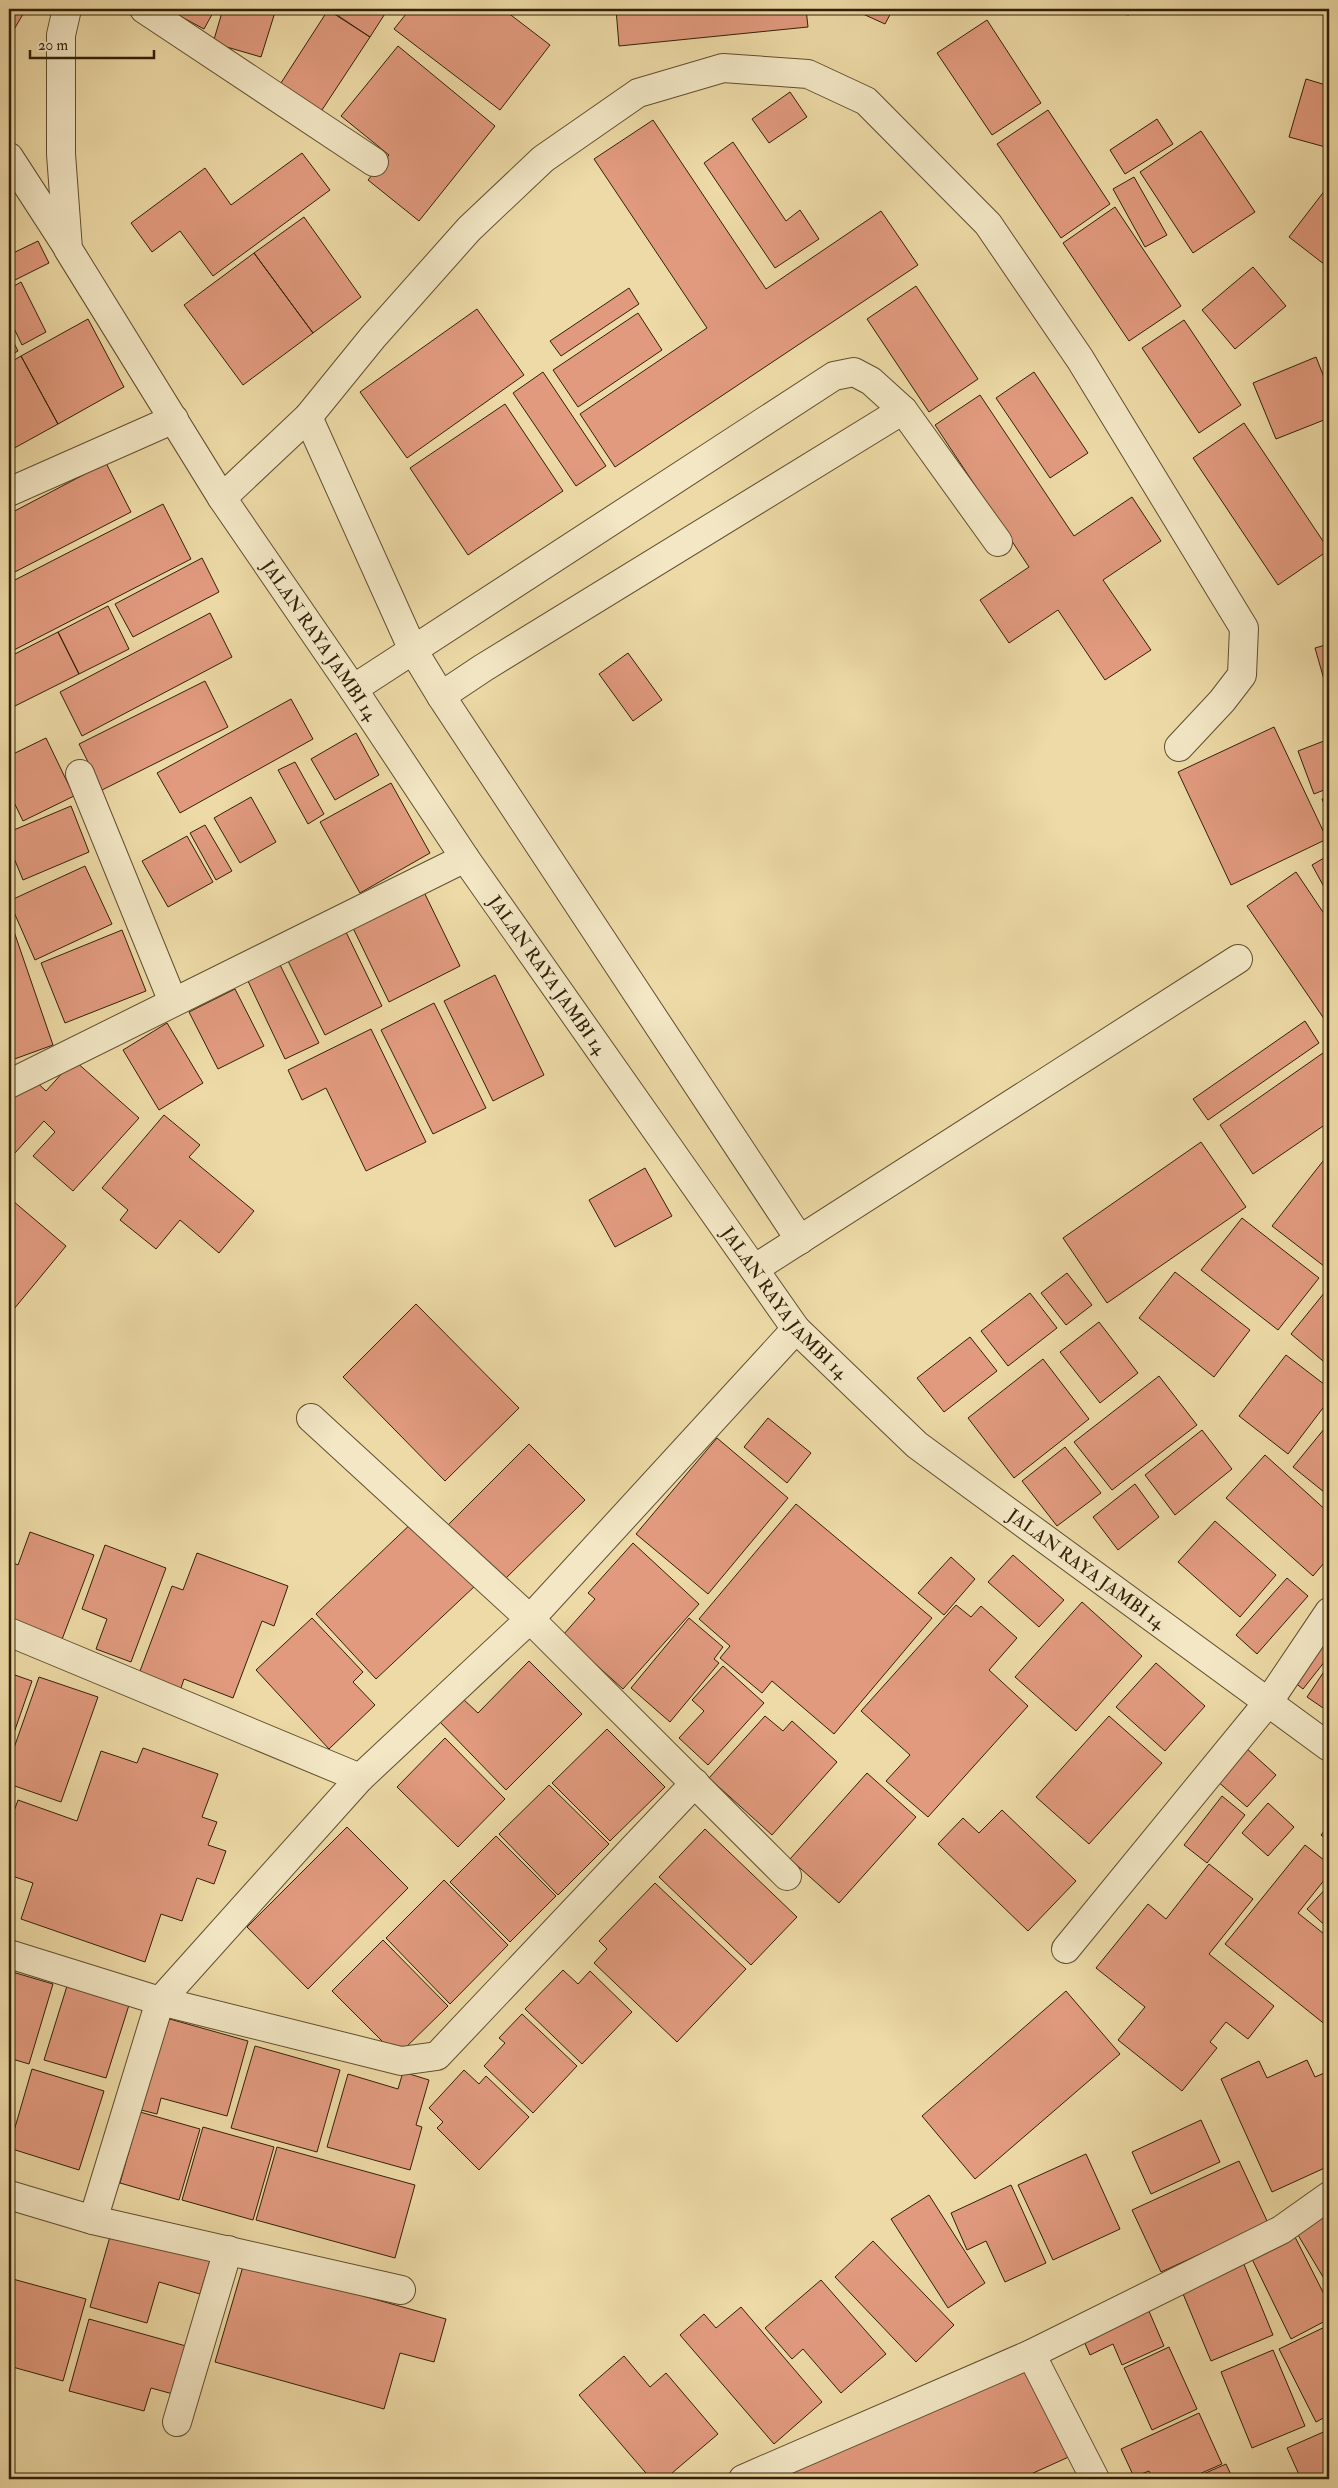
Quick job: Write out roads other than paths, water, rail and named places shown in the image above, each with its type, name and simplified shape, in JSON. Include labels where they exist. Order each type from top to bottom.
[{"type":"street","name":"JALAN RAYA JAMBI 14","points":[[67,9],[61,35],[61,154],[68,249],[222,498],[353,689],[465,858],[796,1329],[917,1445],[1329,1746]]},
{"type":"street","points":[[144,9],[374,162]]},
{"type":"street","points":[[222,498],[308,417],[374,337],[469,229],[543,159],[638,93],[723,68],[808,74],[866,101],[988,224],[1080,359],[1244,628],[1242,675],[1222,701],[1179,747]]},
{"type":"street","points":[[9,157],[68,249]]},
{"type":"street","points":[[353,689],[834,376],[854,372],[871,381],[903,410],[998,542]]},
{"type":"street","points":[[441,696],[483,668],[903,410]]},
{"type":"street","points":[[308,417],[413,650],[441,696],[800,1240]]},
{"type":"street","points":[[9,492],[174,419]]},
{"type":"street","points":[[80,774],[173,1002]]},
{"type":"street","points":[[9,1084],[465,858]]},
{"type":"street","points":[[754,1269],[1238,959]]},
{"type":"street","points":[[93,2220],[160,2001],[360,1778],[530,1619],[796,1329]]},
{"type":"street","points":[[311,1418],[530,1619],[787,1876]]},
{"type":"street","points":[[1066,1949],[1269,1701],[1329,1612]]},
{"type":"street","points":[[9,1632],[360,1778]]},
{"type":"street","points":[[9,1954],[160,2001],[401,2061],[437,2056],[695,1783]]},
{"type":"street","points":[[9,2195],[93,2220],[401,2290]]},
{"type":"street","points":[[743,2479],[1031,2354],[1281,2230],[1329,2196]]},
{"type":"street","points":[[177,2422],[228,2250]]},
{"type":"street","points":[[1031,2354],[1095,2479]]}]
